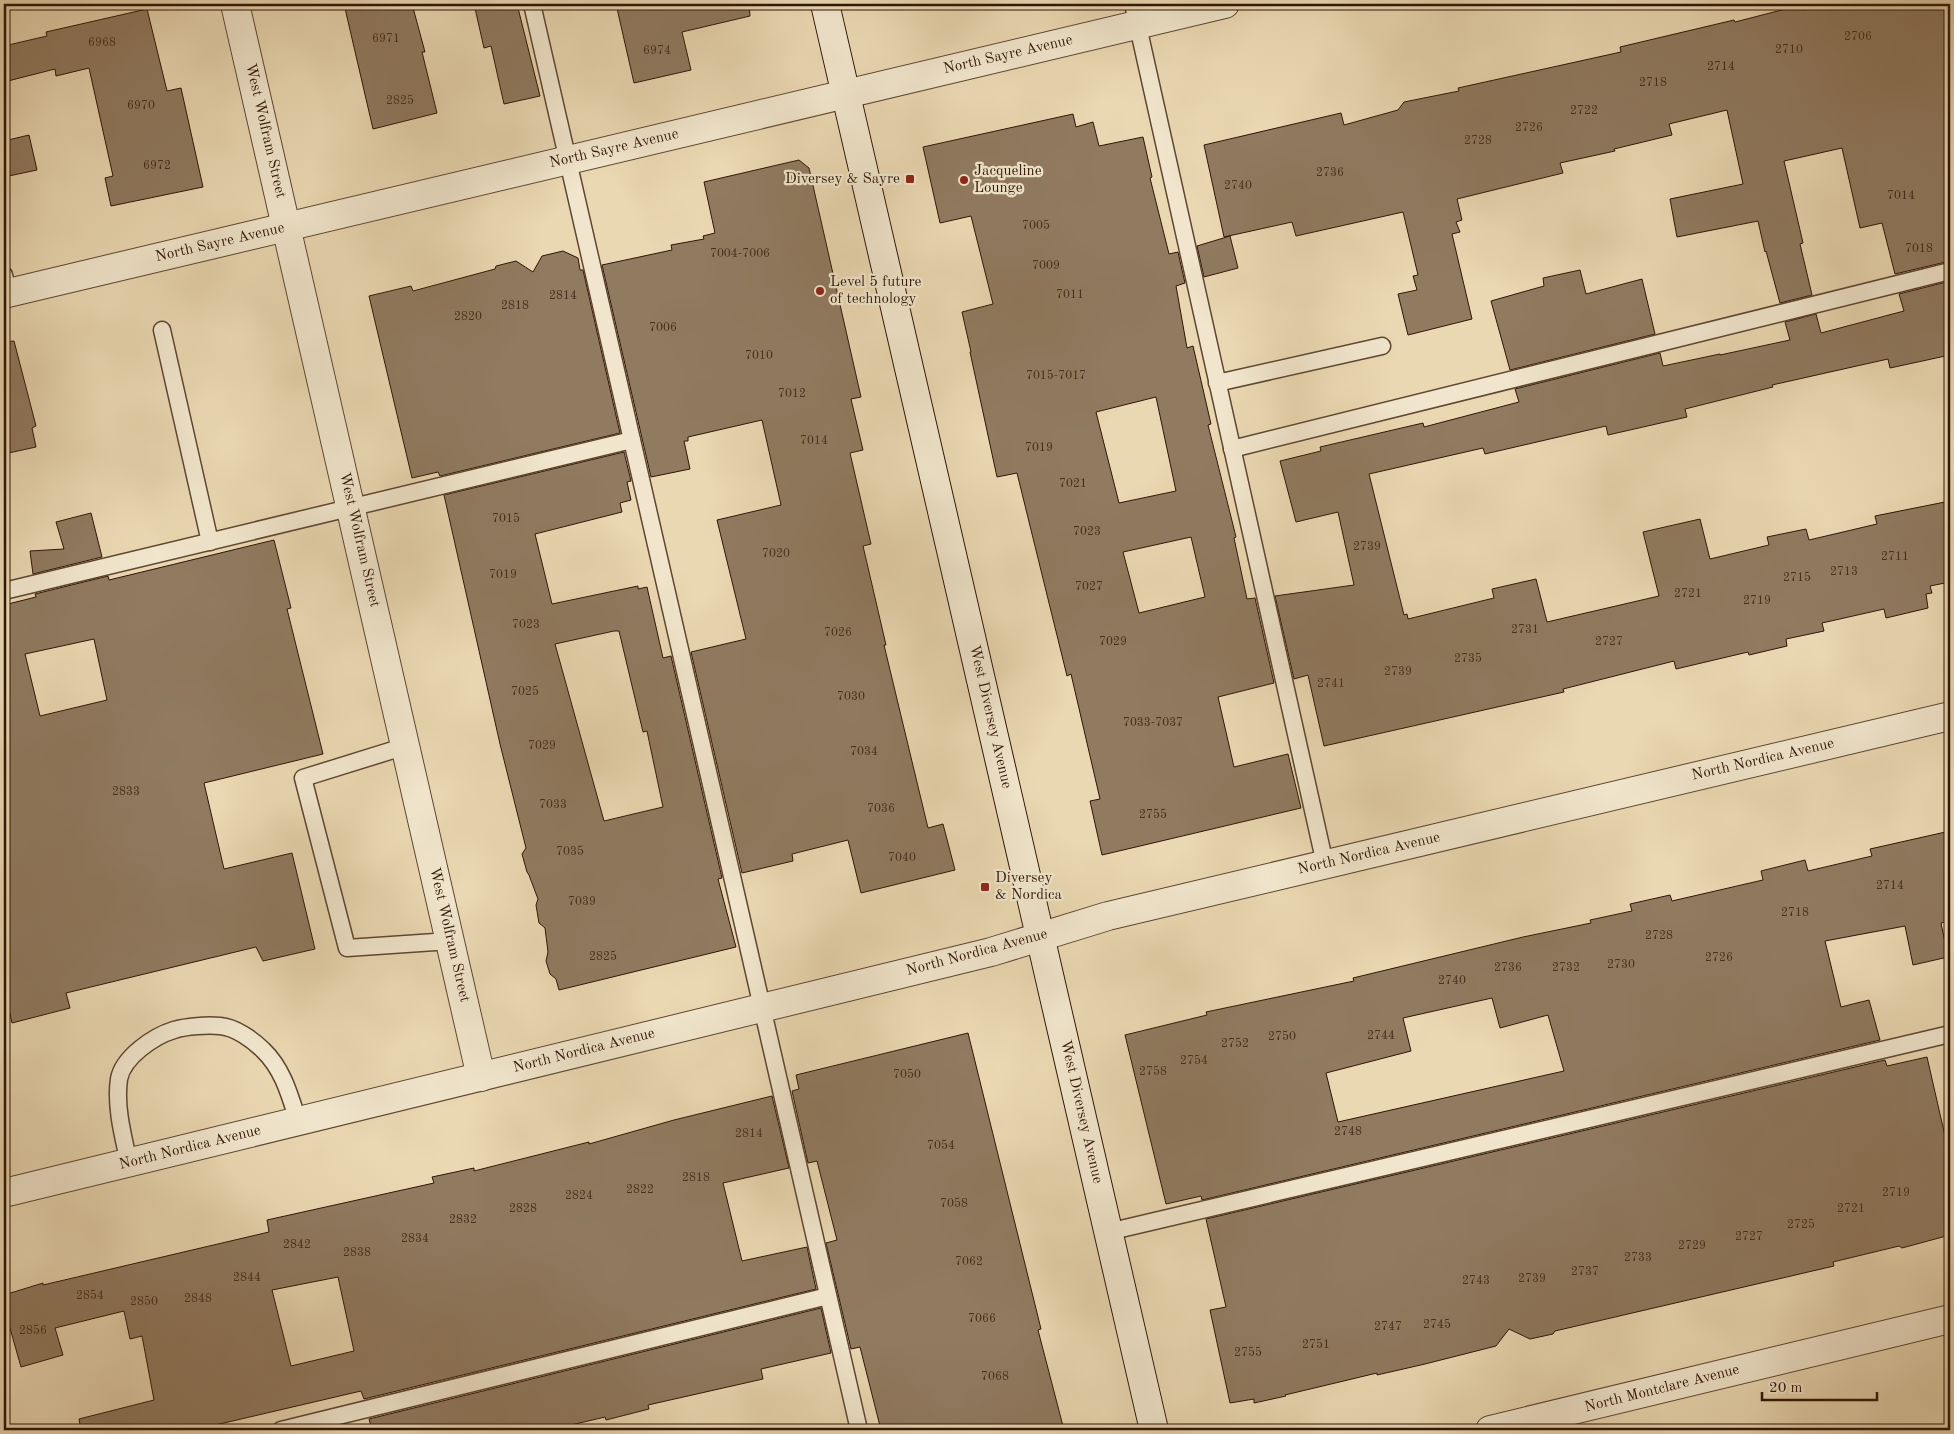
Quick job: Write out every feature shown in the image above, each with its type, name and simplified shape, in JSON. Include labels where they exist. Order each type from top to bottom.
[{"type":"street","name":"West Wolfram Street","points":[[235,4],[481,1076]]},
{"type":"street","name":"West Diversey Avenue","points":[[826,4],[1154,1430]]},
{"type":"street","name":"North Sayre Avenue","points":[[5,287],[287,226],[846,94],[1135,14],[1225,4]]},
{"type":"street","name":"North Nordica Avenue","points":[[4,1193],[992,952],[1108,916],[1950,716]]},
{"type":"street","name":"North Montclare Avenue","points":[[1490,1430],[1950,1319]]},
{"type":"lane","points":[[532,4],[859,1430]]},
{"type":"lane","points":[[1135,14],[1325,864]]},
{"type":"lane","points":[[1232,450],[1950,271]]},
{"type":"lane","points":[[162,330],[210,542]]},
{"type":"lane","points":[[1217,383],[1382,346]]},
{"type":"lane","points":[[4,591],[632,440]]},
{"type":"lane","points":[[406,746],[303,778],[347,948],[450,941]]},
{"type":"lane","points":[[128,1163],[118,1097],[120,1078],[129,1059],[149,1042],[174,1030],[221,1026],[239,1032],[262,1049],[277,1066],[298,1121]]},
{"type":"lane","points":[[1108,1232],[1950,1034]]},
{"type":"lane","points":[[281,1430],[828,1296]]},
{"type":"building","points":[[344,4],[412,4],[425,52],[422,52],[437,113],[373,129]]},
{"type":"building","points":[[474,4],[517,4],[540,96],[504,104],[491,46],[484,48]]},
{"type":"building","points":[[616,4],[749,4],[750,16],[682,32],[691,70],[634,83]]},
{"type":"building","points":[[1829,4],[1950,4],[1950,261],[1895,274],[1882,223],[1860,228],[1842,148],[1784,161],[1803,243],[1800,244],[1812,295],[1780,303],[1758,221],[1677,237],[1670,199],[1743,184],[1727,110],[1669,124],[1672,135],[1614,149],[1615,151],[1560,163],[1563,173],[1457,199],[1462,220],[1456,222],[1460,232],[1452,234],[1472,319],[1408,335],[1398,294],[1417,290],[1413,276],[1418,275],[1403,212],[1296,236],[1292,222],[1224,237],[1204,145],[1341,113],[1344,125],[1398,110],[1404,102],[1459,91],[1458,88],[1621,52],[1620,47],[1734,20],[1735,22],[1801,5],[1802,10]]},
{"type":"building","points":[[147,9],[167,91],[181,88],[203,187],[111,206],[105,178],[113,176],[89,68],[56,76],[55,69],[4,82],[4,46],[47,36],[46,32]]},
{"type":"building","points":[[1073,114],[1076,127],[1093,122],[1099,146],[1143,137],[1152,177],[1150,178],[1169,254],[1178,252],[1185,283],[1176,286],[1187,348],[1193,346],[1211,424],[1208,425],[1236,537],[1234,538],[1247,599],[1255,598],[1274,683],[1218,697],[1234,767],[1288,754],[1301,808],[1102,855],[1090,801],[1100,799],[1071,674],[1067,676],[1017,473],[997,477],[970,352],[962,312],[993,304],[971,216],[940,223],[923,147]],"holes":[[[1156,397],[1176,491],[1119,503],[1096,412]],[[1191,537],[1205,597],[1139,613],[1123,552]]]},
{"type":"building","points":[[29,135],[37,170],[4,177],[4,141]]},
{"type":"building","points":[[799,160],[809,168],[861,397],[851,399],[863,450],[850,453],[871,544],[863,546],[886,645],[884,645],[928,828],[943,824],[955,870],[861,893],[848,840],[792,854],[793,861],[742,873],[691,652],[746,639],[717,520],[781,505],[762,420],[688,437],[688,441],[684,441],[690,469],[651,477],[602,265],[672,250],[671,245],[704,239],[703,236],[715,233],[704,182]]},
{"type":"building","points":[[1230,236],[1238,268],[1204,277],[1197,246]]},
{"type":"building","points":[[563,251],[578,258],[580,270],[583,270],[620,433],[440,476],[438,472],[412,478],[369,296],[411,286],[413,291],[495,269],[496,266],[516,261],[533,272],[542,256]]},
{"type":"building","points":[[1580,270],[1586,294],[1642,279],[1655,334],[1510,370],[1491,301],[1544,286],[1543,278]]},
{"type":"building","points":[[1950,281],[1950,355],[1890,368],[1888,359],[1772,385],[1773,387],[1685,409],[1687,417],[1608,435],[1606,426],[1485,454],[1483,448],[1369,474],[1404,615],[1407,614],[1408,619],[1494,598],[1492,589],[1536,579],[1547,622],[1659,596],[1643,532],[1700,519],[1710,559],[1769,545],[1767,537],[1806,529],[1809,540],[1877,524],[1875,516],[1950,501],[1950,582],[1930,586],[1932,593],[1926,594],[1928,608],[1886,618],[1884,609],[1822,623],[1824,631],[1786,639],[1787,646],[1749,655],[1748,652],[1676,669],[1674,661],[1563,689],[1564,692],[1324,746],[1308,675],[1294,679],[1275,596],[1354,585],[1338,512],[1296,522],[1280,461],[1321,451],[1320,447],[1423,423],[1424,427],[1519,402],[1515,389],[1660,353],[1663,366],[1790,340],[1785,322],[1816,314],[1821,333],[1904,311],[1899,294]]},
{"type":"building","points":[[14,341],[36,426],[32,428],[36,447],[4,454],[4,342]]},
{"type":"building","points":[[624,452],[631,481],[627,482],[631,500],[620,503],[622,512],[535,534],[552,604],[638,586],[638,589],[647,587],[663,658],[671,656],[722,878],[718,879],[736,947],[559,990],[556,979],[550,974],[546,961],[548,952],[545,928],[539,923],[536,905],[538,899],[522,854],[526,848],[500,744],[444,495]],"holes":[[[619,631],[643,732],[647,731],[663,807],[604,821],[555,644]]]},
{"type":"building","points":[[91,513],[102,557],[33,574],[30,551],[64,549],[56,522]]},
{"type":"building","points":[[274,540],[291,608],[287,609],[323,754],[204,783],[224,869],[292,853],[315,949],[263,961],[256,947],[66,993],[70,1008],[12,1023],[4,988],[4,605],[36,597],[35,594],[108,576],[109,580]],"holes":[[[94,639],[107,700],[40,716],[25,654]]]},
{"type":"building","points":[[1950,831],[1950,921],[1941,923],[1948,957],[1913,965],[1905,926],[1825,941],[1841,1007],[1869,1000],[1880,1040],[1202,1200],[1201,1196],[1166,1204],[1125,1035],[1207,1015],[1206,1012],[1354,981],[1353,978],[1523,937],[1591,923],[1590,920],[1632,911],[1630,904],[1670,895],[1672,901],[1763,880],[1761,871],[1805,860],[1808,871],[1872,856],[1870,849]],"holes":[[[1492,998],[1500,1028],[1548,1015],[1564,1071],[1338,1122],[1326,1073],[1411,1051],[1403,1018]]]},
{"type":"building","points":[[968,1033],[1041,1329],[1038,1330],[1064,1430],[881,1430],[860,1347],[851,1349],[826,1243],[837,1240],[817,1161],[808,1163],[792,1091],[799,1089],[796,1075]]},
{"type":"building","points":[[1927,1057],[1950,1158],[1950,1235],[1902,1248],[1899,1246],[1833,1262],[1834,1266],[1555,1331],[1553,1334],[1530,1339],[1509,1329],[1496,1346],[1254,1403],[1254,1399],[1230,1403],[1210,1310],[1226,1307],[1206,1219],[1885,1060],[1887,1066]]},
{"type":"building","points":[[772,1096],[789,1168],[723,1183],[742,1261],[807,1247],[816,1289],[364,1399],[361,1391],[194,1430],[81,1430],[79,1419],[154,1400],[142,1336],[130,1339],[124,1311],[55,1328],[63,1355],[21,1367],[4,1307],[4,1295],[43,1283],[43,1285],[269,1232],[267,1220],[434,1183],[432,1177],[474,1168],[474,1171],[589,1142],[589,1144],[674,1120]],"holes":[[[338,1277],[354,1351],[291,1366],[272,1290]]]},
{"type":"building","points":[[821,1308],[831,1353],[761,1369],[763,1379],[648,1405],[649,1409],[606,1420],[605,1417],[550,1430],[372,1430],[369,1419]]},
{"type":"place","name":"Diversey & Sayre","points":[[910,179]]},
{"type":"place","name":"Jacqueline Lounge","points":[[964,180]]},
{"type":"place","name":"Level 5 future of technology","points":[[820,291]]},
{"type":"place","name":"Diversey & Nordica","points":[[985,887]]}]
